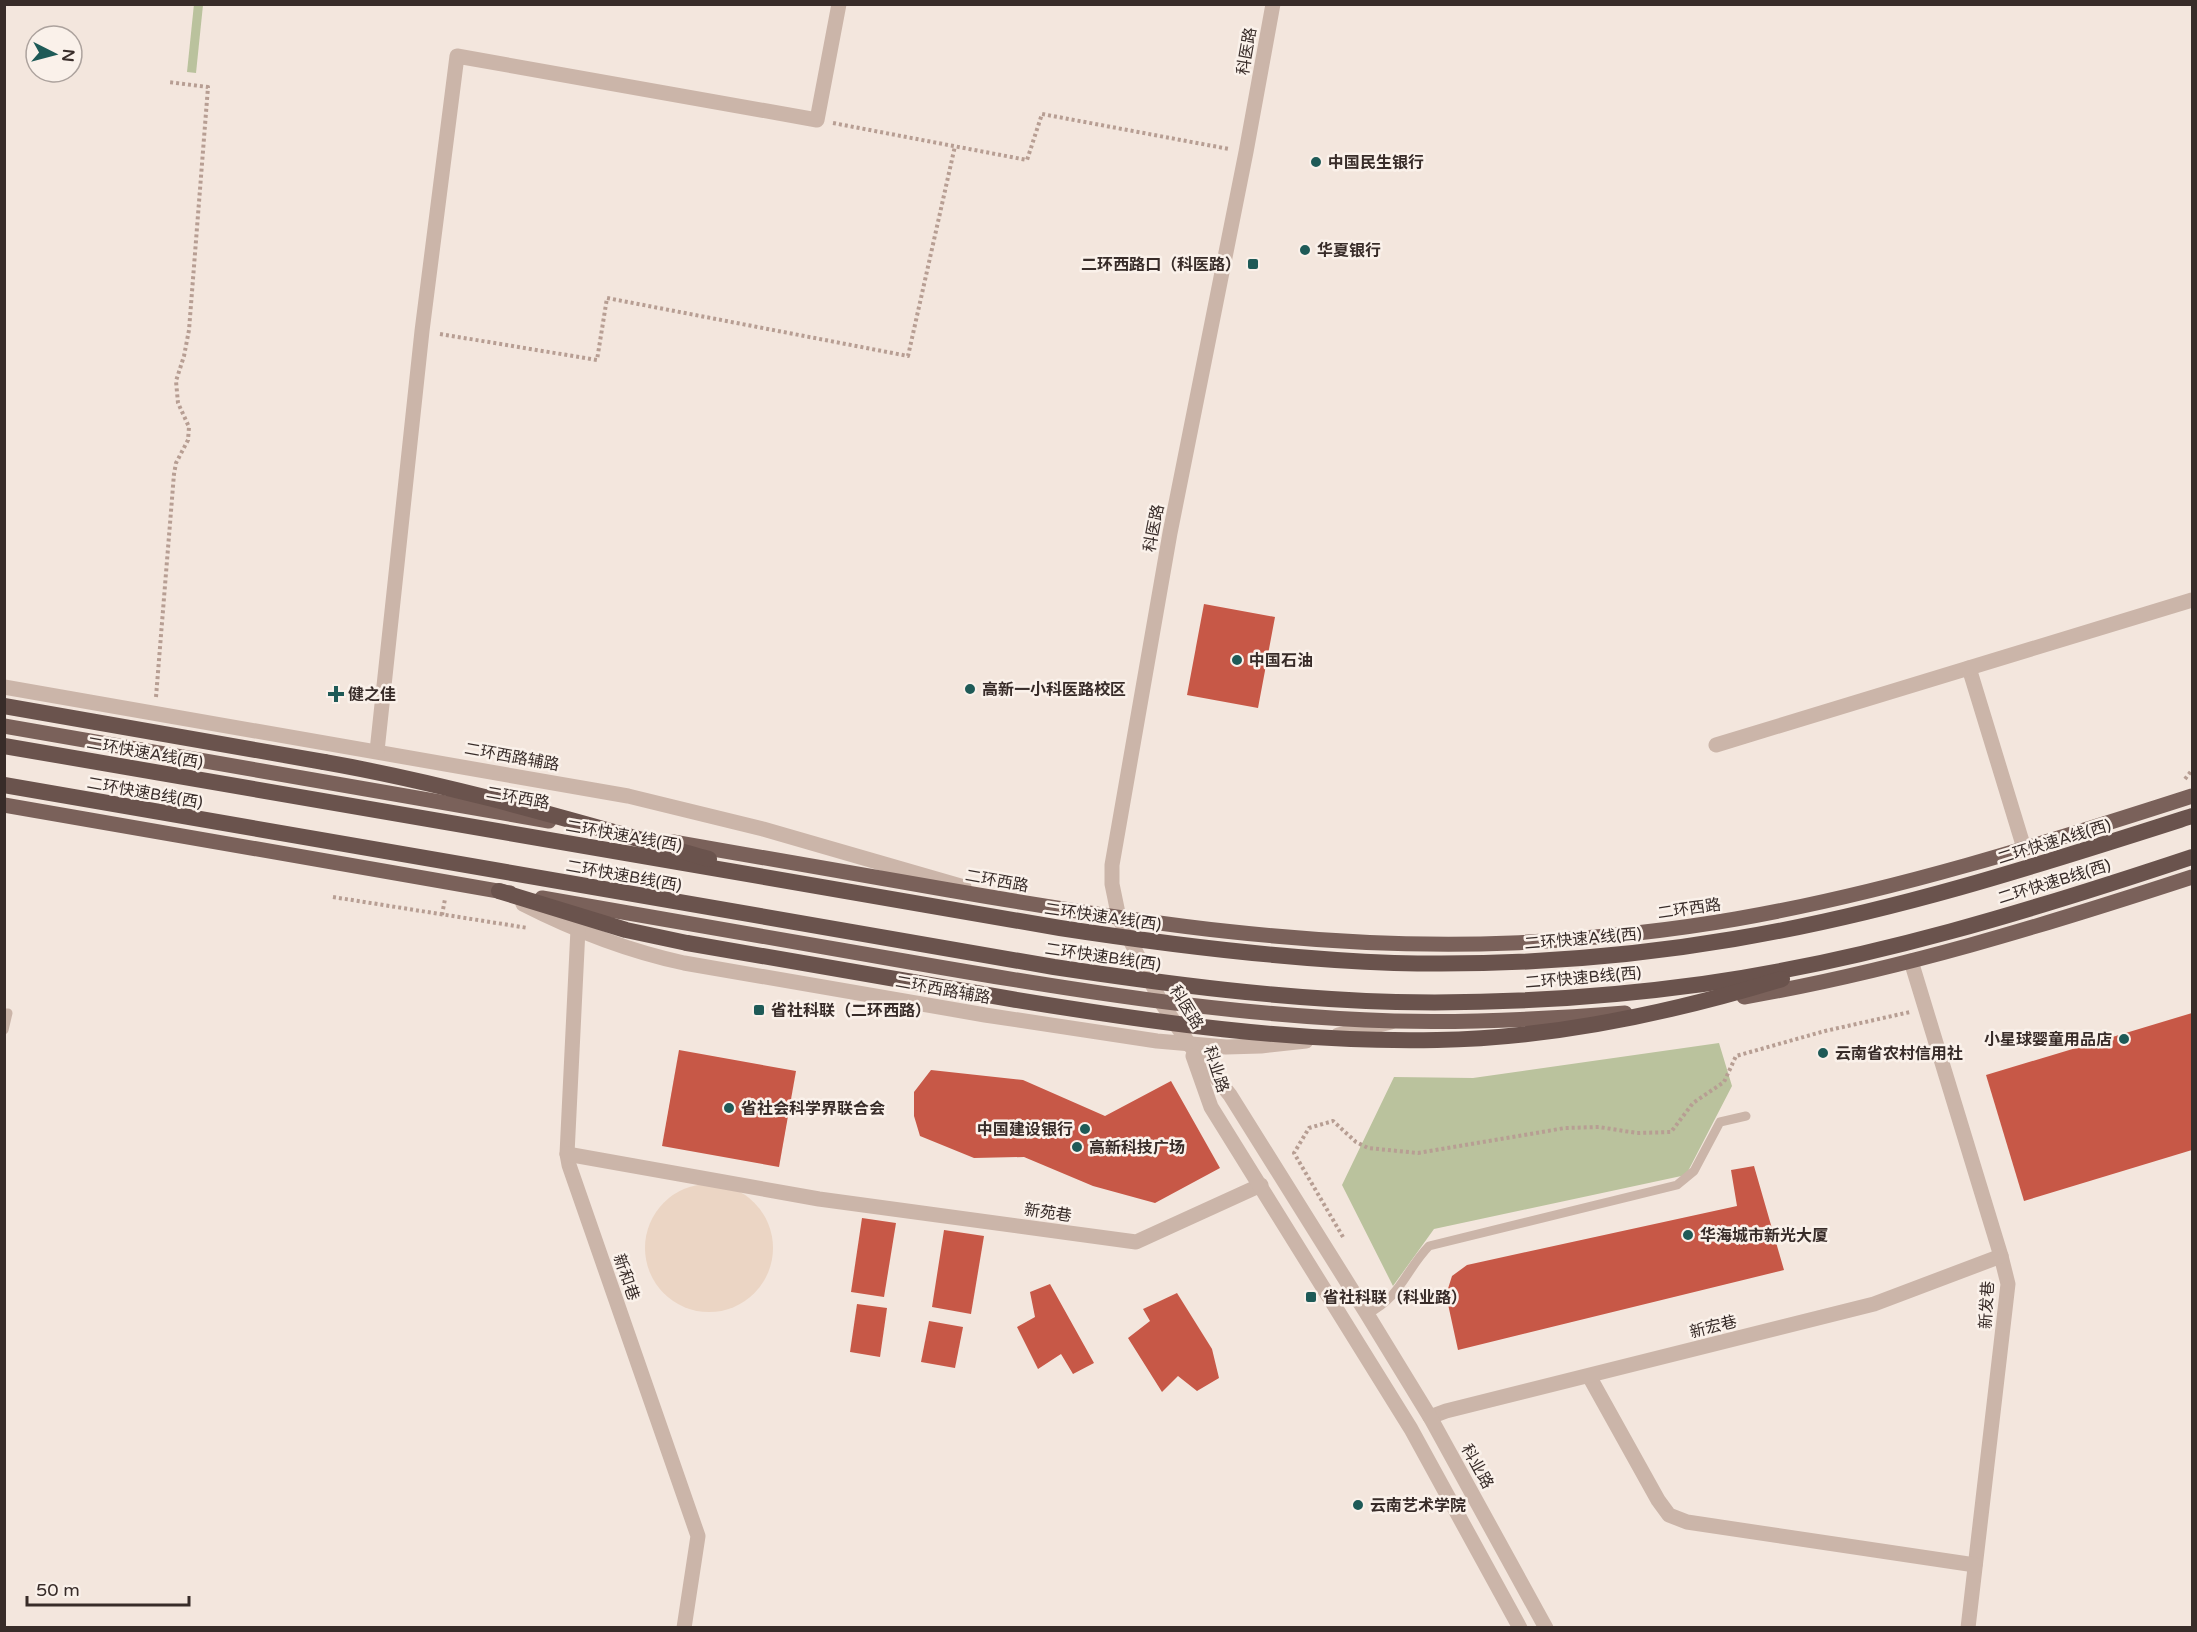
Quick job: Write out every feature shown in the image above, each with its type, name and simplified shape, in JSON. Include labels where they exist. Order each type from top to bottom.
[{"type":"highway","points":[[4,706],[373,770],[515,804],[759,873],[820,887]]},
{"type":"highway","name":"二环快速A线(西)","points":[[4,746],[1060,928],[1219,950],[1395,963],[1521,962],[1660,950],[1736,939],[1803,926],[1968,885],[2193,816]]},
{"type":"highway","name":"二环快速B线(西)","points":[[4,785],[995,957],[1164,983],[1262,993],[1394,1002],[1551,999],[1704,984],[1860,953],[2018,911],[2193,857]]},
{"type":"highway","points":[[499,891],[626,930],[687,944],[988,996],[1138,1018],[1271,1033],[1393,1040],[1486,1038],[1618,1020],[1731,994],[1860,953]]},
{"type":"main road","name":"二环西路","points":[[4,726],[1004,900],[1119,918],[1268,935],[1355,942],[1473,944],[1575,939],[1677,928],[1770,913],[1885,887],[2024,848],[2193,796]]},
{"type":"main road","points":[[4,805],[991,976],[1161,1002],[1261,1013],[1394,1021],[1514,1020],[1638,1011],[1746,997],[1911,961],[2024,930],[2193,877]]},
{"type":"street","points":[[377,752],[422,331],[457,56],[817,120],[839,4]]},
{"type":"street","name":"科医路","points":[[1190,1044],[1161,1002],[1119,918],[1112,884],[1112,865],[1170,533],[1273,4]]},
{"type":"street","points":[[1716,745],[2193,600]]},
{"type":"street","points":[[1969,668],[2024,848]]},
{"type":"street","name":"二环西路辅路","points":[[4,687],[600,790],[799,839],[1004,900]]},
{"type":"street","name":"二环西路辅路","points":[[499,891],[578,929],[629,948],[684,963],[995,1017],[1226,1047],[1278,1045],[1354,1032],[1394,1021]]},
{"type":"street","name":"新和巷","points":[[578,929],[567,1154],[698,1536],[684,1628]]},
{"type":"street","name":"新发巷","points":[[1911,961],[2008,1284],[1968,1628]]},
{"type":"street","name":"科业路","points":[[1190,1044],[1211,1107],[1411,1429],[1520,1628]]},
{"type":"street","name":"科业路","points":[[1190,1044],[1230,1095],[1430,1417],[1546,1628]]},
{"type":"street","name":"新苑巷","points":[[567,1154],[729,1181],[819,1199],[1136,1242],[1261,1185]]},
{"type":"street","name":"新宏巷","points":[[1430,1417],[1874,1304],[2001,1257]]},
{"type":"street","points":[[1589,1376],[1658,1500],[1669,1515],[1688,1522],[1975,1565]]},
{"type":"lane","points":[[4,1012],[8,1013],[4,1030]]},
{"type":"lane","points":[[1367,1314],[1380,1308],[1395,1294],[1429,1246],[1677,1185],[1694,1171],[1720,1122],[1746,1116]]},
{"type":"path","points":[[154,713],[174,474],[176,463],[188,440],[189,427],[178,403],[176,381],[189,330],[208,87],[168,82]]},
{"type":"path","points":[[817,120],[1027,160],[1042,114],[1246,152]]},
{"type":"path","points":[[422,331],[597,360],[607,298],[908,356],[955,146]]},
{"type":"path","points":[[333,897],[519,928]]},
{"type":"path","points":[[1345,1242],[1294,1153],[1309,1128],[1333,1121],[1356,1142],[1368,1148],[1418,1154],[1565,1128],[1599,1127],[1637,1133],[1671,1132],[1693,1103],[1724,1082],[1736,1056],[1825,1030],[1925,1009]]},
{"type":"green space","points":[[194,4],[203,5],[196,73],[187,72]]},
{"type":"green space","points":[[1719,1043],[1732,1086],[1686,1175],[1434,1229],[1393,1286],[1342,1185],[1394,1077],[1473,1078]]},
{"type":"shaded area","points":[[709,1184],[733,1189],[754,1203],[768,1224],[773,1248],[768,1272],[754,1293],[733,1307],[709,1312],[685,1307],[664,1293],[650,1272],[645,1248],[650,1224],[664,1203],[685,1189]]},
{"type":"building","points":[[1204,604],[1275,617],[1258,708],[1187,695]]},
{"type":"building","points":[[2192,1013],[2192,1150],[2024,1201],[1986,1075]]},
{"type":"building","name":"省社会科学界联合会","points":[[679,1050],[796,1071],[779,1167],[662,1146]]},
{"type":"building","name":"高新科技广场","points":[[931,1070],[1023,1080],[1105,1116],[1171,1081],[1220,1168],[1155,1203],[1093,1186],[1024,1157],[974,1158],[920,1136],[914,1116],[914,1092]]},
{"type":"building","name":"华海城市新光大厦","points":[[1754,1166],[1784,1270],[1458,1350],[1446,1295],[1452,1276],[1467,1265],[1737,1206],[1731,1170]]},
{"type":"building","points":[[862,1218],[896,1223],[884,1297],[851,1292]]},
{"type":"building","points":[[944,1230],[984,1236],[971,1314],[932,1307]]},
{"type":"building","points":[[1050,1284],[1094,1363],[1073,1374],[1061,1354],[1038,1369],[1017,1327],[1035,1317],[1030,1292]]},
{"type":"building","points":[[1177,1293],[1212,1349],[1219,1378],[1197,1391],[1178,1376],[1162,1392],[1128,1338],[1150,1321],[1143,1309]]},
{"type":"building","points":[[857,1304],[887,1308],[880,1357],[850,1352]]},
{"type":"building","points":[[929,1321],[963,1327],[955,1368],[921,1362]]},
{"type":"place","name":"中国民生银行","points":[[1316,162]]},
{"type":"place","name":"华夏银行","points":[[1305,250]]},
{"type":"place","name":"二环西路口（科医路）","points":[[1253,264]]},
{"type":"place","name":"中国石油","points":[[1237,660]]},
{"type":"place","name":"高新一小科医路校区","points":[[970,689]]},
{"type":"place","name":"健之佳","points":[[336,694]]},
{"type":"place","name":"省社科联（二环西路）","points":[[759,1010]]},
{"type":"place","name":"小星球婴童用品店","points":[[2124,1039]]},
{"type":"place","name":"云南省农村信用社","points":[[1823,1053]]},
{"type":"place","name":"省社会科学界联合会","points":[[729,1108]]},
{"type":"place","name":"中国建设银行","points":[[1085,1129]]},
{"type":"place","name":"高新科技广场","points":[[1077,1147]]},
{"type":"place","name":"华海城市新光大厦","points":[[1688,1235]]},
{"type":"place","name":"省社科联（科业路）","points":[[1311,1297]]},
{"type":"place","name":"云南艺术学院","points":[[1358,1505]]}]
